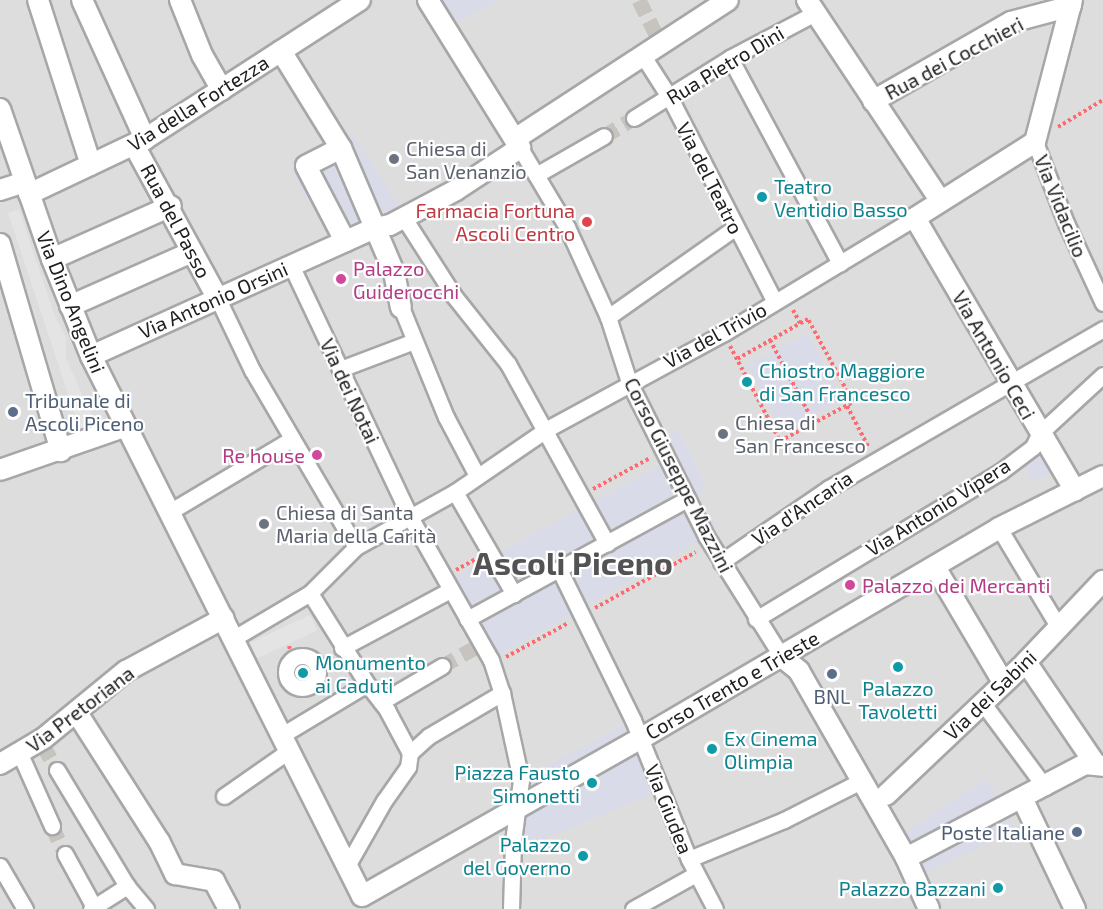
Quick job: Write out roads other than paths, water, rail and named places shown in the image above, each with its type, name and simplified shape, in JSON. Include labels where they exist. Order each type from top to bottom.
[{"type":"street","points":[[38,0],[91,165]]},
{"type":"street","name":"Rua del Passo","points":[[82,0],[140,142],[192,252],[217,297]]},
{"type":"street","points":[[180,0],[202,55],[222,90]]},
{"type":"street","name":"Via della Fortezza","points":[[0,190],[27,188],[91,165],[140,142],[360,0]]},
{"type":"street","name":"Corso Giuseppe Mazzini","points":[[428,0],[567,226],[608,317],[629,382],[710,544],[782,657],[799,670],[861,781],[880,800],[928,909]]},
{"type":"street","name":"Via Antonio Orsini","points":[[91,356],[217,297],[374,228],[404,218],[728,0]]},
{"type":"street","points":[[1035,142],[1072,3]]},
{"type":"street","name":"Rua dei Cocchieri","points":[[873,101],[1011,22],[1072,3]]},
{"type":"street","points":[[811,6],[939,200]]},
{"type":"street","name":"Rua Pietro Dini","points":[[634,118],[670,98],[811,6]]},
{"type":"street","points":[[280,51],[341,148],[394,272],[401,308],[414,341],[446,417],[476,474]]},
{"type":"street","name":"Via del Teatro","points":[[643,56],[670,98],[775,302]]},
{"type":"street","points":[[730,58],[840,262]]},
{"type":"street","name":"Via Dino Angelini","points":[[0,109],[52,259],[91,356],[171,511],[366,905]]},
{"type":"street","points":[[536,175],[604,136]]},
{"type":"street","name":"Via del Trivio","points":[[234,638],[310,593],[356,547],[455,492],[476,474],[547,429],[775,302],[915,218],[939,200],[1035,142]]},
{"type":"street","name":"Via Vidacilio","points":[[1035,142],[1066,223],[1103,303]]},
{"type":"street","points":[[340,243],[306,166],[341,148]]},
{"type":"street","points":[[52,259],[171,206]]},
{"type":"street","points":[[404,218],[454,296],[508,364],[547,429],[607,543]]},
{"type":"street","name":"Via Antonio Ceci","points":[[915,218],[1013,384],[1039,434],[1075,491]]},
{"type":"street","points":[[608,317],[736,227]]},
{"type":"street","points":[[0,244],[61,451]]},
{"type":"street","points":[[70,306],[192,252]]},
{"type":"street","name":"Via dei Notai","points":[[291,265],[410,517],[479,645],[491,662],[502,693],[521,780],[511,909]]},
{"type":"street","points":[[217,297],[292,439],[356,547]]},
{"type":"street","name":"Via d'Ancaria","points":[[721,562],[876,460],[1013,384],[1103,329]]},
{"type":"street","points":[[340,369],[414,341]]},
{"type":"street","name":"Via Antonio Vipera","points":[[756,619],[1000,472],[1033,447],[1039,434],[1103,375]]},
{"type":"street","points":[[0,470],[61,451],[126,426]]},
{"type":"street","points":[[171,511],[292,439]]},
{"type":"street","name":"Corso Trento e Trieste","points":[[366,905],[517,809],[782,657],[999,528],[1075,491],[1100,483]]},
{"type":"street","points":[[455,492],[514,594]]},
{"type":"street","points":[[467,619],[687,499]]},
{"type":"street","points":[[999,528],[1058,626]]},
{"type":"street","points":[[935,567],[1003,682]]},
{"type":"street","name":"Via Giudea","points":[[559,569],[640,739],[696,874],[715,909]]},
{"type":"street","name":"Via dei Sabini","points":[[880,800],[1026,662],[1103,581]]},
{"type":"street","points":[[342,648],[446,583]]},
{"type":"street","points":[[310,593],[342,648],[381,702],[411,753]]},
{"type":"street","name":"Via Pretoriana","points":[[0,764],[41,743],[126,671],[224,618]]},
{"type":"street","points":[[291,651],[322,663],[312,692],[282,683],[291,651]]},
{"type":"street","points":[[906,858],[1100,760],[1026,662]]},
{"type":"street","points":[[381,702],[442,666]]},
{"type":"street","points":[[224,796],[286,743],[367,684]]},
{"type":"street","points":[[347,866],[384,801],[408,767],[411,753],[429,736],[502,693]]},
{"type":"street","points":[[982,702],[1045,787]]},
{"type":"street","points":[[77,713],[159,840],[175,874],[214,881],[229,909]]},
{"type":"street","points":[[20,754],[52,826]]},
{"type":"street","points":[[57,770],[127,886],[146,909]]},
{"type":"street","points":[[690,859],[784,820],[861,781]]},
{"type":"street","points":[[1023,800],[1075,909]]},
{"type":"street","points":[[65,854],[93,908],[127,886]]},
{"type":"street","points":[[0,866],[25,909]]},
{"type":"street","points":[[633,909],[696,874]]},
{"type":"tunnel","points":[[639,0],[661,44]]},
{"type":"tunnel","points":[[604,136],[634,118]]},
{"type":"tunnel","points":[[442,666],[478,646]]},
{"type":"tunnel","points":[[43,745],[57,770]]},
{"type":"tunnel","points":[[52,826],[65,854]]},
{"type":"place","name":"Chiesa di San Venanzio","points":[[394,159]]},
{"type":"place","name":"Teatro Ventidio Basso","points":[[762,197]]},
{"type":"place","name":"Farmacia Fortuna Ascoli Centro","points":[[587,222]]},
{"type":"place","name":"Palazzo Guiderocchi","points":[[341,279]]},
{"type":"place","name":"Chiostro Maggiore di San Francesco","points":[[747,382]]},
{"type":"place","name":"Tribunale di Ascoli Piceno","points":[[13,412]]},
{"type":"place","name":"Chiesa di San Francesco","points":[[723,434]]},
{"type":"place","name":"Re house","points":[[317,455]]},
{"type":"place","name":"Chiesa di Santa Maria della Carità","points":[[264,524]]},
{"type":"place","name":"Palazzo dei Mercanti","points":[[850,585]]},
{"type":"place","name":"Palazzo Tavoletti","points":[[898,667]]},
{"type":"place","name":"Monumento ai Caduti","points":[[303,673]]},
{"type":"place","name":"BNL","points":[[832,674]]},
{"type":"place","name":"Ex Cinema Olimpia","points":[[712,749]]},
{"type":"place","name":"Piazza Fausto Simonetti","points":[[592,783]]},
{"type":"place","name":"Poste Italiane","points":[[1077,832]]},
{"type":"place","name":"Palazzo del Governo","points":[[583,856]]},
{"type":"place","name":"Palazzo Bazzani","points":[[998,888]]},
{"type":"district","name":"Ascoli Piceno","points":[[573,562]]}]
